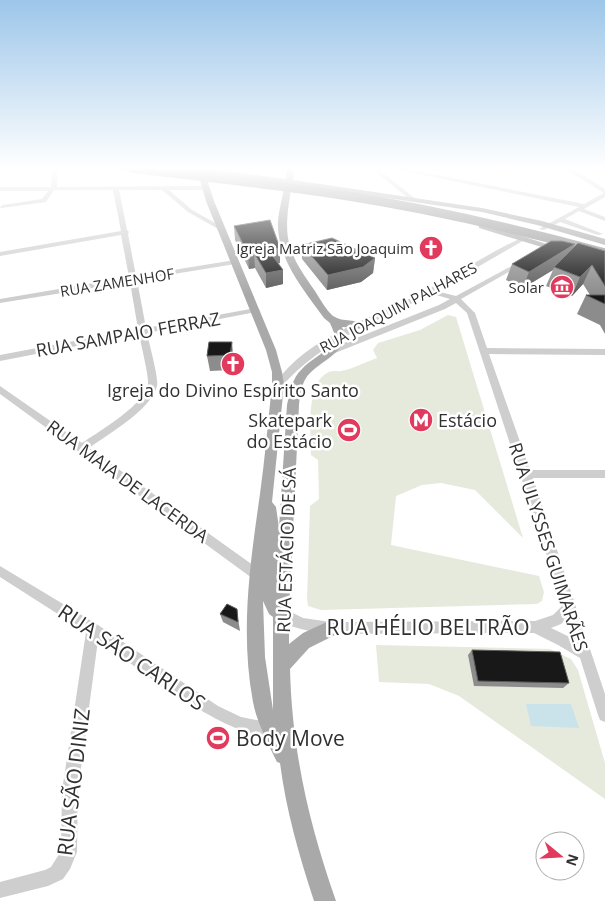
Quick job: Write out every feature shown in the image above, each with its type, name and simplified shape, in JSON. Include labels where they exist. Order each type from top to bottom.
[{"type":"highway","points":[[430,210],[533,233],[605,253]]},
{"type":"highway","points":[[434,210],[531,228],[605,245]]},
{"type":"highway","points":[[454,214],[605,260]]},
{"type":"main road","name":"RUA ESTÁCIO DE SÁ","points":[[214,210],[275,361],[278,385],[256,574],[257,657],[262,703],[270,729],[288,764]]},
{"type":"main road","points":[[284,210],[282,220],[283,241],[289,257],[327,316],[342,324],[360,325]]},
{"type":"main road","points":[[443,210],[545,227],[605,245]]},
{"type":"main road","points":[[443,210],[474,215],[514,238],[525,238],[584,257]]},
{"type":"main road","points":[[332,351],[339,342],[340,335],[334,321]]},
{"type":"main road","name":"RUA ESTÁCIO DE SÁ","points":[[325,901],[307,848],[288,764],[282,712],[281,613],[292,414],[296,390],[307,370],[332,351]]},
{"type":"main road","points":[[267,492],[272,529],[270,599],[275,609],[281,613]]},
{"type":"main road","points":[[282,666],[300,643],[311,635],[330,628]]},
{"type":"street","points":[[82,448],[136,409],[149,396],[154,385],[121,210]]},
{"type":"street","points":[[189,210],[222,229]]},
{"type":"street","points":[[545,227],[578,210]]},
{"type":"street","points":[[586,210],[605,219]]},
{"type":"street","points":[[559,219],[600,234]]},
{"type":"street","points":[[0,254],[126,232]]},
{"type":"street","name":"RUA JOAQUIM PALHARES","points":[[278,385],[299,361],[340,335],[427,293],[514,238]]},
{"type":"street","points":[[539,254],[549,252],[567,256]]},
{"type":"street","name":"RUA JOAQUIM PALHARES","points":[[332,351],[457,299],[528,259]]},
{"type":"street","name":"RUA ZAMENHOF","points":[[0,301],[235,262]]},
{"type":"street","points":[[427,293],[446,294],[457,299]]},
{"type":"street","name":"RUA ULYSSES GUIMARÃES","points":[[457,299],[471,313],[605,715]]},
{"type":"street","name":"RUA SAMPAIO FERRAZ","points":[[0,358],[256,310]]},
{"type":"street","points":[[484,351],[605,352]]},
{"type":"street","name":"RUA MAIA DE LACERDA","points":[[0,389],[256,574]]},
{"type":"street","points":[[526,474],[605,474]]},
{"type":"street","name":"RUA SÃO CARLOS","points":[[0,571],[93,629],[213,711],[240,724],[270,729]]},
{"type":"street","name":"RUA HÉLIO BELTRÃO","points":[[281,613],[310,627],[535,627],[557,620],[570,606]]},
{"type":"street","points":[[535,627],[563,640],[585,654]]},
{"type":"street","name":"RUA SÃO DINIZ","points":[[0,890],[48,878],[57,873],[69,852],[70,791],[93,629]]},
{"type":"shaded area","points":[[448,315],[456,317],[523,538],[475,490],[441,483],[422,485],[396,496],[391,545],[539,576],[544,592],[542,601],[537,604],[321,610],[308,606],[310,506],[319,499],[318,460],[311,455],[310,435],[311,409],[316,386],[321,378],[329,372],[346,370],[377,358],[373,350],[378,343],[420,330]]},
{"type":"shaded area","points":[[376,645],[550,649],[571,659],[578,670],[605,763],[605,799],[459,696],[429,684],[379,682]]},
{"type":"water","points":[[526,704],[571,704],[579,728],[531,726]]},
{"type":"building","points":[[270,220],[280,248],[269,251],[283,270],[266,273],[254,253],[248,254],[234,226]]},
{"type":"building","points":[[332,238],[375,258],[363,267],[328,275],[302,245]]},
{"type":"building","points":[[551,241],[575,244],[529,272],[512,264]]},
{"type":"building","points":[[578,243],[605,251],[605,286],[592,265],[580,277],[554,267]]},
{"type":"building","points":[[586,295],[605,295],[605,304]]},
{"type":"building","points":[[209,342],[232,342],[230,355],[207,356]]},
{"type":"building","points":[[227,604],[237,609],[238,622],[220,614]]},
{"type":"building","points":[[472,650],[560,652],[569,683],[478,681]]},
{"type":"place","name":"Igreja Matriz São Joaquim","points":[[431,248]]},
{"type":"place","name":"Solar","points":[[562,287]]},
{"type":"place","name":"Igreja do Divino Espírito Santo","points":[[233,364]]},
{"type":"place","name":"Estácio","points":[[421,420]]},
{"type":"place","name":"Skatepark do Estácio","points":[[349,430]]},
{"type":"place","name":"Body Move","points":[[218,738]]}]
